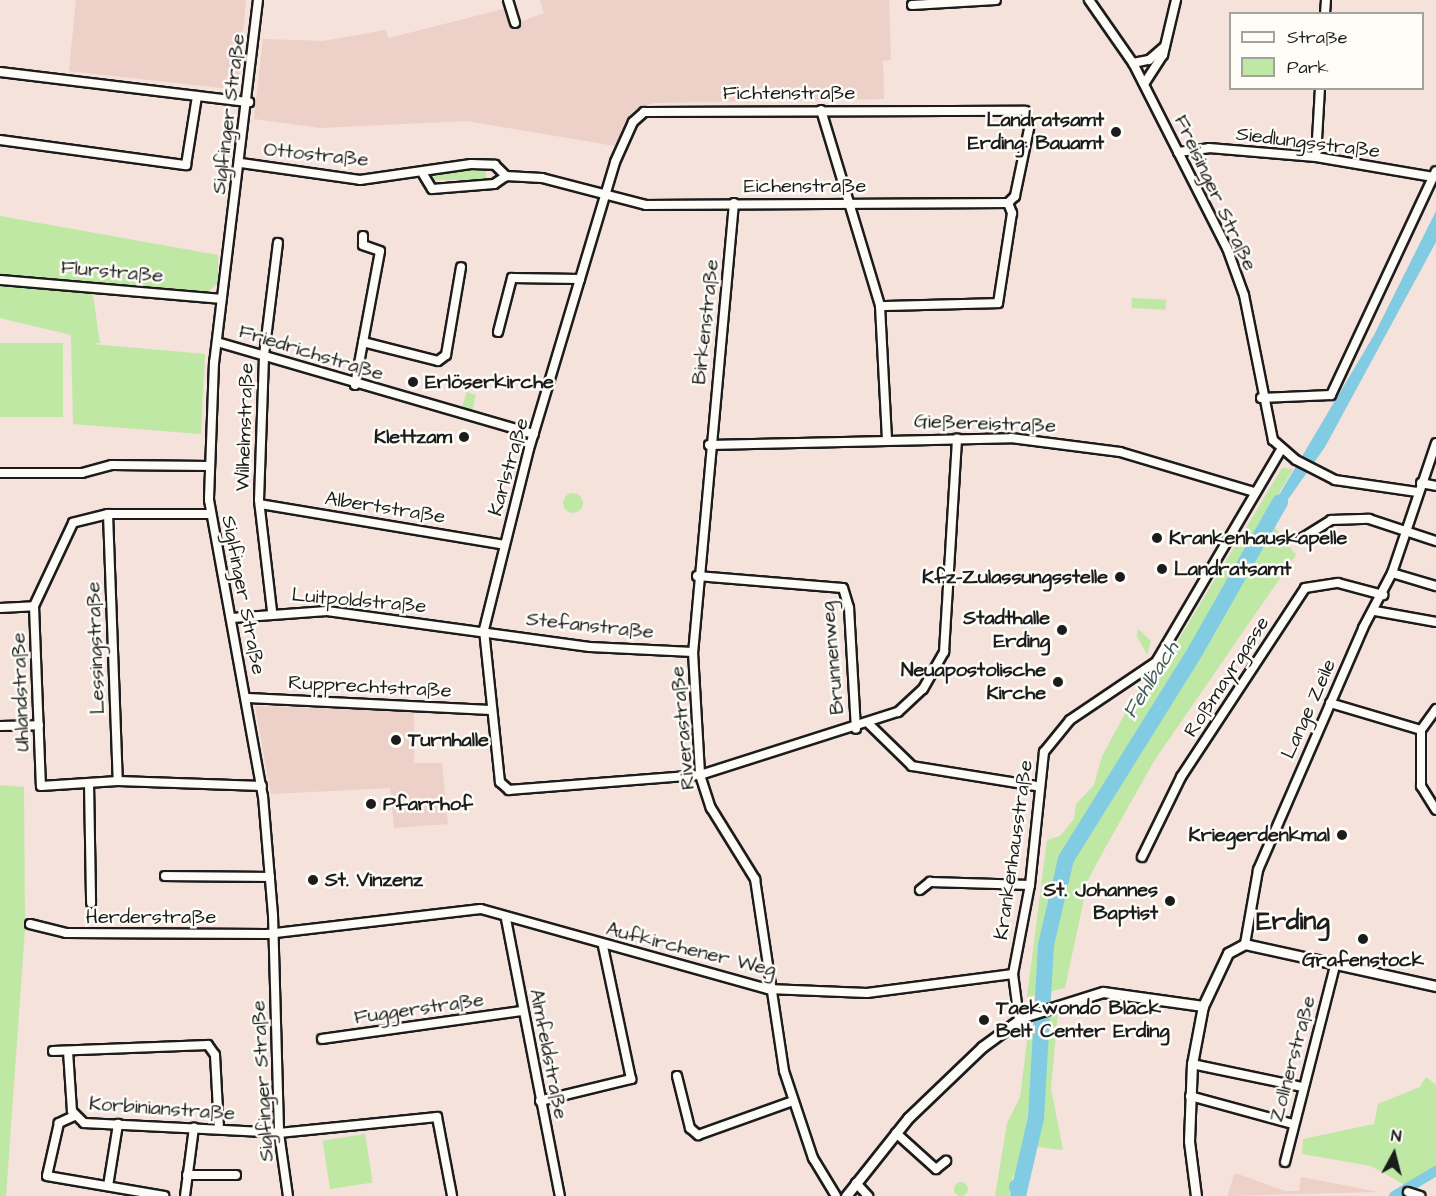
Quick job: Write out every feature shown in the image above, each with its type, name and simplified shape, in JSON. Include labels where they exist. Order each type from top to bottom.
[{"type":"street","name":"Siglfinger Straße","points":[[258,0],[249,102],[221,299],[209,466],[210,514],[232,618],[262,786],[273,932],[279,1133],[288,1196]]},
{"type":"street","points":[[508,0],[515,23]]},
{"type":"street","points":[[912,5],[996,0]]},
{"type":"street","name":"Freisinger Straße","points":[[1089,0],[1133,63],[1227,248],[1244,295],[1266,425],[1281,450],[1320,474],[1417,492]]},
{"type":"street","points":[[1144,84],[1167,43],[1176,0]]},
{"type":"street","points":[[1133,63],[1149,60],[1167,43]]},
{"type":"street","points":[[0,72],[249,102]]},
{"type":"street","points":[[1316,157],[1320,90]]},
{"type":"street","points":[[0,140],[186,165],[197,96]]},
{"type":"street","name":"Fichtenstraße","points":[[604,196],[630,127],[644,112],[1017,108],[1027,113],[1015,196],[1008,203]]},
{"type":"street","points":[[821,110],[880,306],[887,438]]},
{"type":"street","name":"Siedlungsstraße","points":[[1178,152],[1209,148],[1316,157],[1435,174]]},
{"type":"street","name":"Ottostraße","points":[[241,163],[360,180],[423,174],[471,164],[495,165],[506,176]]},
{"type":"street","name":"Ottostraße","points":[[423,174],[432,189],[494,184],[506,176],[542,178],[604,196]]},
{"type":"street","points":[[1261,398],[1331,395],[1435,174]]},
{"type":"street","name":"Eichenstraße","points":[[604,196],[646,205],[847,202],[1008,203]]},
{"type":"street","name":"Karlstraße","points":[[484,630],[534,434],[604,196]]},
{"type":"street","name":"Birkenstraße","points":[[709,445],[734,203]]},
{"type":"street","points":[[880,306],[998,303],[1012,213],[1008,203]]},
{"type":"street","points":[[355,385],[380,251],[363,245],[363,236]]},
{"type":"street","name":"Wilhelmstraße","points":[[272,611],[260,504],[264,355],[278,243]]},
{"type":"street","points":[[363,342],[438,361],[446,355],[461,267]]},
{"type":"street","points":[[498,332],[512,279],[580,279]]},
{"type":"street","name":"Flurstraße","points":[[0,280],[221,299]]},
{"type":"street","name":"Friedrichstraße","points":[[217,342],[355,385],[534,434]]},
{"type":"street","name":"Gießereistraße","points":[[709,445],[887,438],[1011,438],[1111,450],[1254,492]]},
{"type":"street","points":[[484,630],[502,787],[700,775],[870,724],[898,712],[923,689],[944,652],[957,438]]},
{"type":"street","name":"Lange Zeile","points":[[1245,944],[1258,870],[1330,703],[1383,595],[1408,528],[1417,492],[1436,443]]},
{"type":"street","name":"Riverastraße","points":[[709,445],[697,576],[693,652],[700,775],[711,808],[755,879],[768,989],[793,1101],[813,1158],[836,1196]]},
{"type":"street","name":"Krankenhausstraße","points":[[1020,1019],[1013,974],[1030,885],[1039,765],[1054,737],[1070,720],[1147,672],[1166,650],[1254,492],[1281,450]]},
{"type":"street","points":[[0,473],[82,473],[112,465],[209,466]]},
{"type":"street","points":[[1421,483],[1436,486]]},
{"type":"street","name":"Albertstraße","points":[[260,504],[504,545]]},
{"type":"street","name":"Uhlandstraße","points":[[210,514],[108,514],[73,523],[34,606],[41,786],[118,781],[262,786]]},
{"type":"street","name":"Lessingstraße","points":[[108,514],[118,781]]},
{"type":"street","points":[[1301,539],[1331,520],[1375,519],[1408,528],[1436,541]]},
{"type":"street","points":[[1392,573],[1436,586]]},
{"type":"street","name":"Brunnenweg","points":[[697,576],[843,588],[849,608],[856,729]]},
{"type":"street","name":"Roßmayrgasse","points":[[1142,857],[1181,777],[1305,588],[1338,583],[1383,595]]},
{"type":"street","points":[[0,608],[34,606]]},
{"type":"street","name":"Luitpoldstraße","points":[[232,618],[272,611],[327,611],[484,630]]},
{"type":"street","points":[[1375,611],[1436,621]]},
{"type":"street","name":"Stefanstraße","points":[[484,630],[590,647],[693,652]]},
{"type":"street","name":"Rupprechtstraße","points":[[247,698],[492,710]]},
{"type":"street","points":[[1330,703],[1421,730]]},
{"type":"street","points":[[1436,709],[1421,730],[1422,786],[1436,810]]},
{"type":"street","points":[[870,724],[912,766],[1036,786]]},
{"type":"street","points":[[0,726],[39,725]]},
{"type":"street","points":[[88,783],[91,903]]},
{"type":"street","points":[[165,876],[270,877]]},
{"type":"street","points":[[920,890],[930,882],[1030,885]]},
{"type":"street","name":"Aufkirchener Weg","points":[[273,932],[481,909],[506,919],[768,989],[867,993],[1013,974]]},
{"type":"street","name":"Almfeldstraße","points":[[506,919],[521,1011],[560,1196]]},
{"type":"street","name":"Herderstraße","points":[[30,924],[66,933],[273,932]]},
{"type":"street","points":[[1196,1196],[1189,1141],[1192,1064],[1203,1006],[1226,956],[1245,944],[1331,968],[1436,986]]},
{"type":"street","points":[[540,1101],[631,1079],[603,946]]},
{"type":"street","name":"Zollnerstraße","points":[[1285,1162],[1331,968]]},
{"type":"street","points":[[846,1196],[896,1132],[982,1047],[1020,1019],[1054,1004],[1102,992],[1203,1006]]},
{"type":"street","name":"Fuggerstraße","points":[[322,1039],[521,1011]]},
{"type":"street","points":[[53,1051],[208,1044],[215,1055],[219,1128]]},
{"type":"street","name":"Korbinianstraße","points":[[68,1051],[74,1116],[84,1123],[219,1128],[279,1133],[437,1117],[452,1196]]},
{"type":"street","points":[[1192,1064],[1302,1088]]},
{"type":"street","points":[[677,1076],[690,1128],[698,1135],[793,1101]]},
{"type":"street","points":[[1190,1096],[1293,1124]]},
{"type":"street","points":[[74,1116],[59,1123],[47,1176],[164,1196]]},
{"type":"street","points":[[108,1186],[118,1124]]},
{"type":"street","points":[[185,1196],[194,1128]]},
{"type":"street","points":[[896,1132],[936,1169],[946,1161]]},
{"type":"street","points":[[188,1175],[236,1175]]},
{"type":"street","points":[[856,1183],[868,1196]]},
{"type":"street","points":[[1408,1192],[1420,1196]]},
{"type":"shaded area","points":[[76,0],[246,0],[238,90],[69,71]]},
{"type":"shaded area","points":[[540,0],[889,0],[891,60],[883,61],[884,99],[654,103],[633,111],[615,146],[467,121],[321,128],[254,119],[263,39],[323,41],[385,30],[389,38],[515,6],[520,22],[544,13]]},
{"type":"shaded area","points":[[255,706],[414,711],[414,763],[442,763],[448,824],[394,828],[390,788],[271,794]]},
{"type":"shaded area","points":[[1235,1173],[1285,1191],[1299,1191],[1301,1177],[1379,1192],[1227,1196]]},
{"type":"green space","points":[[434,168],[486,168],[486,180],[434,180]]},
{"type":"green space","points":[[0,216],[218,255],[218,283],[204,295],[0,277]]},
{"type":"green space","points":[[0,281],[92,289],[100,343],[92,344],[205,354],[201,434],[73,424],[71,335],[0,318]]},
{"type":"green space","points":[[1132,298],[1166,300],[1165,310],[1131,308]]},
{"type":"green space","points":[[0,343],[63,343],[63,417],[0,417]]},
{"type":"green space","points":[[467,392],[476,395],[472,411],[442,403],[462,407]]},
{"type":"green space","points":[[1282,468],[1293,469],[1266,516],[1296,555],[1154,761],[1099,859],[1088,880],[1065,988],[1027,997],[1047,840],[1060,836],[1074,819],[1076,804],[1094,785],[1102,756],[1138,690],[1170,654]]},
{"type":"green space","points":[[573,493],[580,496],[583,503],[580,510],[573,513],[566,510],[563,503],[566,496]]},
{"type":"green space","points":[[1138,629],[1151,641],[1147,655],[1137,636]]},
{"type":"green space","points":[[0,785],[24,787],[25,929],[6,1196],[0,1196]]},
{"type":"green space","points":[[1058,1012],[1051,1088],[1063,1150],[1030,1146],[1024,1176],[1013,1175],[1009,1196],[995,1196],[1007,1123],[1020,1097],[1028,1033]]},
{"type":"green space","points":[[1426,1077],[1436,1085],[1436,1176],[1410,1188],[1371,1166],[1302,1154],[1303,1139],[1374,1124],[1378,1104],[1420,1087]]},
{"type":"green space","points":[[365,1134],[373,1182],[330,1189],[323,1141]]},
{"type":"green space","points":[[958,1182],[964,1182],[968,1189],[964,1196],[958,1196],[954,1192],[954,1186]]},
{"type":"water","points":[[1436,211],[1436,242],[1325,447],[1272,522],[1266,517],[1374,335]]},
{"type":"water","points":[[1017,1179],[1023,1181],[1025,1187],[1023,1193],[1017,1195],[1011,1193],[1009,1187],[1011,1181]]},
{"type":"waterway","name":"Fehlbach","points":[[1018,1196],[1036,1118],[1046,945],[1066,859],[1196,650],[1280,502]]},
{"type":"waterway","points":[[1394,1196],[1436,1171]]},
{"type":"place","name":"Landratsamt Erding: Bauamt","points":[[1116,132]]},
{"type":"place","name":"Erlöserkirche","points":[[413,382]]},
{"type":"place","name":"Klettzam","points":[[464,437]]},
{"type":"place","name":"Krankenhauskapelle","points":[[1157,538]]},
{"type":"place","name":"Landratsamt","points":[[1162,569]]},
{"type":"place","name":"Kfz-Zulassungsstelle","points":[[1120,577]]},
{"type":"place","name":"Stadthalle Erding","points":[[1062,630]]},
{"type":"place","name":"Neuapostolische Kirche","points":[[1058,682]]},
{"type":"place","name":"Turnhalle","points":[[396,740]]},
{"type":"place","name":"Pfarrhof","points":[[371,804]]},
{"type":"place","name":"Kriegerdenkmal","points":[[1342,835]]},
{"type":"place","name":"St. Vinzenz","points":[[313,880]]},
{"type":"place","name":"St. Johannes Baptist","points":[[1170,901]]},
{"type":"place","name":"Grafenstock","points":[[1363,939]]},
{"type":"place","name":"Taekwondo Black Belt Center Erding","points":[[984,1020]]},
{"type":"district","name":"Erding","points":[[1293,922]]}]
